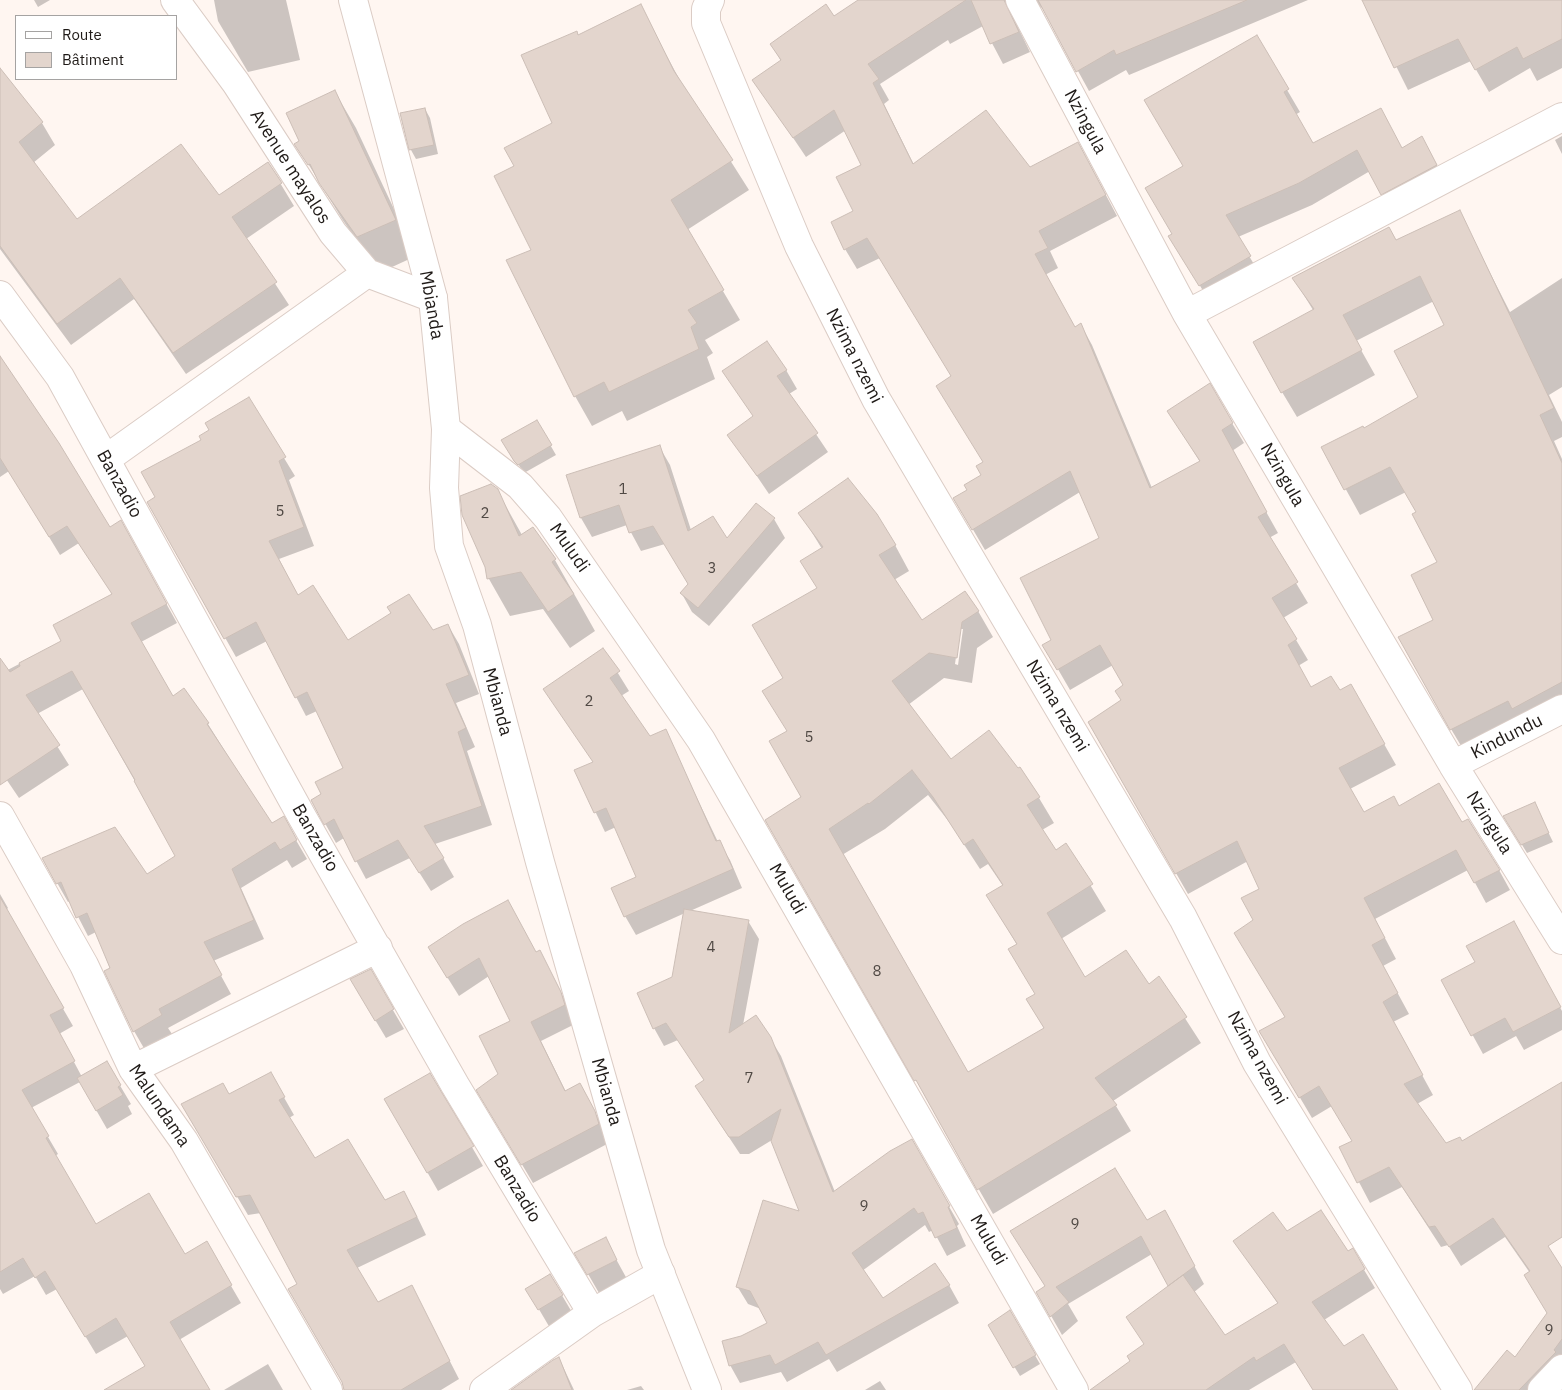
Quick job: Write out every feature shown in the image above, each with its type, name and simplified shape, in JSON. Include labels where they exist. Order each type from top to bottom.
[{"type":"street","name":"Avenue mayalos","points":[[175,0],[236,83],[332,233],[367,273],[433,298]]},
{"type":"street","name":"Mbianda","points":[[353,0],[433,298],[446,429],[444,488],[449,546],[476,625],[540,862],[651,1250],[707,1390]]},
{"type":"street","name":"Nzima nzemi","points":[[710,0],[706,9],[706,23],[799,246],[876,399],[1183,918],[1256,1064],[1458,1390]]},
{"type":"street","name":"Nzingula","points":[[1020,0],[1187,314],[1452,766],[1562,940]]},
{"type":"street","points":[[1187,314],[1562,117]]},
{"type":"street","points":[[106,459],[367,273]]},
{"type":"street","name":"Banzadio","points":[[0,295],[60,377],[301,815],[454,1085],[592,1313]]},
{"type":"street","name":"Muludi","points":[[446,429],[520,486],[548,518],[701,740],[1074,1390]]},
{"type":"street","name":"Kindundu","points":[[1452,766],[1562,709]]},
{"type":"street","name":"Malundama","points":[[0,816],[84,965],[133,1070],[184,1141],[328,1390]]},
{"type":"street","points":[[133,1070],[378,948]]},
{"type":"street","points":[[484,1390],[592,1313],[661,1274]]},
{"type":"street","points":[[1542,1390],[1562,1369]]},
{"type":"building","points":[[858,0],[966,0],[868,64],[879,79],[873,83],[913,164],[986,110],[1030,167],[1078,142],[1106,195],[1039,231],[1048,248],[1035,254],[1075,327],[1081,323],[1150,488],[1200,461],[1167,411],[1210,383],[1233,423],[1222,430],[1267,512],[1258,517],[1298,582],[1272,598],[1297,639],[1288,645],[1311,687],[1331,676],[1340,690],[1351,684],[1385,744],[1339,768],[1364,812],[1394,796],[1399,806],[1439,783],[1462,822],[1468,819],[1500,870],[1474,883],[1456,850],[1364,898],[1385,938],[1372,945],[1398,993],[1383,1002],[1423,1075],[1404,1084],[1446,1143],[1460,1137],[1462,1141],[1562,1082],[1562,1237],[1548,1246],[1562,1268],[1562,1339],[1554,1350],[1556,1352],[1519,1390],[1474,1390],[1507,1350],[1515,1357],[1547,1313],[1524,1275],[1530,1271],[1493,1218],[1449,1247],[1435,1226],[1429,1227],[1389,1167],[1357,1183],[1339,1147],[1352,1141],[1319,1086],[1299,1098],[1259,1031],[1285,1017],[1234,933],[1253,920],[1241,898],[1259,889],[1237,841],[1175,874],[1088,722],[1121,700],[1115,691],[1123,685],[1100,645],[1057,670],[1042,645],[1051,640],[1020,578],[1099,538],[1070,471],[972,530],[953,498],[967,490],[964,485],[981,475],[976,466],[983,462],[936,386],[951,376],[867,238],[844,250],[831,222],[853,211],[836,177],[861,165],[834,110],[793,138],[752,80],[781,60],[770,44],[826,4],[834,16]]},
{"type":"building","points":[[971,0],[1004,0],[1019,32],[990,44]]},
{"type":"building","points":[[1038,0],[1247,0],[1116,55],[1114,50],[1076,72]]},
{"type":"building","points":[[1362,0],[1562,0],[1562,39],[1523,59],[1517,47],[1475,70],[1458,39],[1394,68]]},
{"type":"building","points":[[641,4],[674,71],[733,160],[671,200],[724,290],[688,310],[697,323],[691,327],[699,349],[609,392],[604,382],[574,397],[506,260],[531,250],[494,176],[514,166],[504,148],[552,123],[521,55],[577,31],[578,35]]},
{"type":"building","points":[[1257,35],[1289,89],[1284,92],[1313,143],[1381,108],[1402,148],[1422,136],[1437,165],[1381,195],[1357,150],[1299,183],[1226,215],[1251,256],[1199,286],[1168,236],[1172,234],[1145,188],[1183,166],[1144,100]]},
{"type":"building","points":[[0,68],[43,122],[19,142],[77,219],[181,144],[219,195],[268,162],[282,183],[232,217],[277,282],[173,353],[120,278],[57,324],[0,246]]},
{"type":"building","points":[[335,90],[396,220],[357,237],[319,183],[310,164],[308,165],[294,144],[299,141],[286,113]]},
{"type":"building","points":[[425,108],[434,145],[409,150],[400,113]]},
{"type":"building","points":[[1460,210],[1554,408],[1540,415],[1562,463],[1562,682],[1512,709],[1508,701],[1450,730],[1398,637],[1433,620],[1411,575],[1437,562],[1412,514],[1416,512],[1390,467],[1344,490],[1321,447],[1363,426],[1364,428],[1418,397],[1394,351],[1444,325],[1420,276],[1343,315],[1362,350],[1281,393],[1253,342],[1314,309],[1292,278],[1389,227],[1396,240]]},
{"type":"building","points":[[767,341],[787,370],[777,376],[818,433],[757,476],[727,435],[753,416],[722,371]]},
{"type":"building","points":[[0,356],[59,443],[110,527],[121,520],[167,604],[131,623],[173,696],[184,688],[209,723],[207,724],[272,823],[284,816],[297,840],[280,850],[275,842],[232,869],[254,920],[204,942],[222,975],[159,1009],[162,1015],[133,1032],[104,971],[110,968],[87,913],[76,918],[61,882],[56,884],[42,858],[115,827],[147,874],[175,856],[135,780],[72,671],[26,695],[60,745],[0,785],[0,658],[10,672],[20,666],[19,663],[61,641],[53,625],[112,594],[67,526],[49,537],[0,458]]},
{"type":"building","points":[[249,397],[286,457],[279,461],[304,527],[269,541],[298,595],[313,585],[348,640],[391,613],[387,607],[409,594],[433,630],[448,624],[469,675],[446,684],[466,728],[458,732],[482,806],[424,826],[444,858],[419,873],[398,840],[355,862],[334,819],[324,825],[311,800],[321,794],[315,782],[343,768],[307,692],[295,698],[256,622],[224,639],[147,502],[155,497],[141,472],[201,440],[199,436],[209,430],[205,423]]},
{"type":"building","points":[[537,420],[552,445],[518,465],[501,440]]},
{"type":"building","points":[[660,445],[688,531],[713,516],[727,538],[756,503],[775,518],[698,608],[680,593],[688,584],[653,526],[629,533],[619,505],[580,518],[566,475]]},
{"type":"building","points":[[848,478],[877,514],[896,545],[879,555],[922,620],[965,591],[979,611],[962,622],[957,658],[929,653],[892,681],[951,759],[989,730],[1018,768],[1020,767],[1040,797],[1027,805],[1056,850],[1066,843],[1093,884],[1047,913],[1085,977],[1126,950],[1149,984],[1159,976],[1187,1017],[1095,1078],[1117,1105],[977,1190],[916,1080],[914,1081],[765,820],[801,797],[769,741],[787,731],[762,691],[783,678],[752,625],[817,588],[800,561],[823,547],[798,513]],"holes":[[[912,770],[933,797],[964,845],[973,839],[1003,885],[986,895],[1017,944],[1008,949],[1035,994],[1026,999],[1044,1028],[968,1072],[829,829],[869,804]]]},
{"type":"building","points":[[491,484],[498,489],[519,536],[533,527],[556,559],[552,562],[574,594],[548,612],[521,572],[487,579],[485,567],[462,515],[460,496]]},
{"type":"building","points":[[603,648],[620,671],[610,678],[650,736],[666,729],[716,841],[720,840],[733,869],[624,917],[611,888],[636,877],[606,808],[594,813],[574,770],[593,762],[543,689]]},
{"type":"building","points":[[1535,802],[1549,833],[1521,845],[1503,816]]},
{"type":"building","points":[[0,897],[64,1008],[50,1015],[75,1061],[22,1090],[49,1136],[46,1138],[96,1224],[149,1193],[185,1254],[207,1241],[232,1285],[170,1322],[210,1390],[104,1390],[145,1366],[116,1318],[85,1337],[45,1271],[35,1278],[23,1258],[0,1272]]},
{"type":"building","points":[[508,900],[536,952],[540,950],[561,992],[565,1005],[531,1022],[565,1091],[580,1083],[595,1111],[599,1124],[521,1165],[476,1090],[498,1074],[479,1036],[510,1021],[479,958],[447,978],[428,947],[463,924]]},
{"type":"building","points":[[684,909],[749,920],[729,1033],[756,1015],[771,1037],[833,1192],[890,1151],[912,1139],[950,1206],[948,1207],[957,1228],[935,1238],[923,1212],[918,1214],[914,1208],[852,1253],[883,1298],[935,1263],[950,1285],[826,1355],[818,1342],[775,1365],[770,1355],[729,1366],[722,1341],[741,1336],[767,1323],[750,1291],[736,1287],[763,1200],[799,1211],[771,1141],[781,1109],[739,1137],[729,1137],[695,1086],[704,1080],[666,1023],[653,1029],[637,993],[672,977]]},
{"type":"building","points":[[1514,921],[1561,1007],[1513,1032],[1505,1018],[1471,1036],[1441,980],[1475,962],[1466,946]]},
{"type":"building","points":[[371,969],[394,1009],[375,1021],[350,979]]},
{"type":"building","points":[[107,1061],[121,1085],[118,1087],[123,1095],[96,1111],[77,1078]]},
{"type":"building","points":[[271,1072],[285,1097],[279,1100],[315,1158],[348,1139],[385,1200],[404,1191],[417,1217],[347,1250],[378,1302],[412,1285],[450,1361],[401,1390],[344,1390],[342,1382],[288,1289],[297,1284],[250,1195],[236,1197],[181,1104],[223,1083],[229,1094]]},
{"type":"building","points":[[430,1073],[474,1146],[427,1173],[384,1099]]},
{"type":"building","points":[[1115,1168],[1147,1220],[1165,1210],[1195,1266],[1168,1286],[1141,1236],[1056,1287],[1069,1302],[1050,1317],[1036,1292],[1045,1286],[1010,1231]]},
{"type":"building","points":[[1321,1210],[1348,1251],[1353,1248],[1365,1269],[1312,1302],[1344,1346],[1363,1334],[1398,1390],[1313,1390],[1284,1344],[1256,1361],[1254,1357],[1206,1390],[1090,1390],[1130,1361],[1127,1356],[1144,1344],[1126,1317],[1183,1275],[1225,1335],[1278,1303],[1233,1241],[1273,1212],[1287,1231]]},
{"type":"building","points":[[606,1237],[617,1260],[587,1275],[574,1253]]},
{"type":"building","points":[[550,1274],[563,1295],[538,1310],[525,1289]]},
{"type":"building","points":[[1010,1310],[1036,1355],[1013,1368],[988,1325]]},
{"type":"building","points":[[559,1357],[572,1390],[511,1390],[553,1360]]}]
